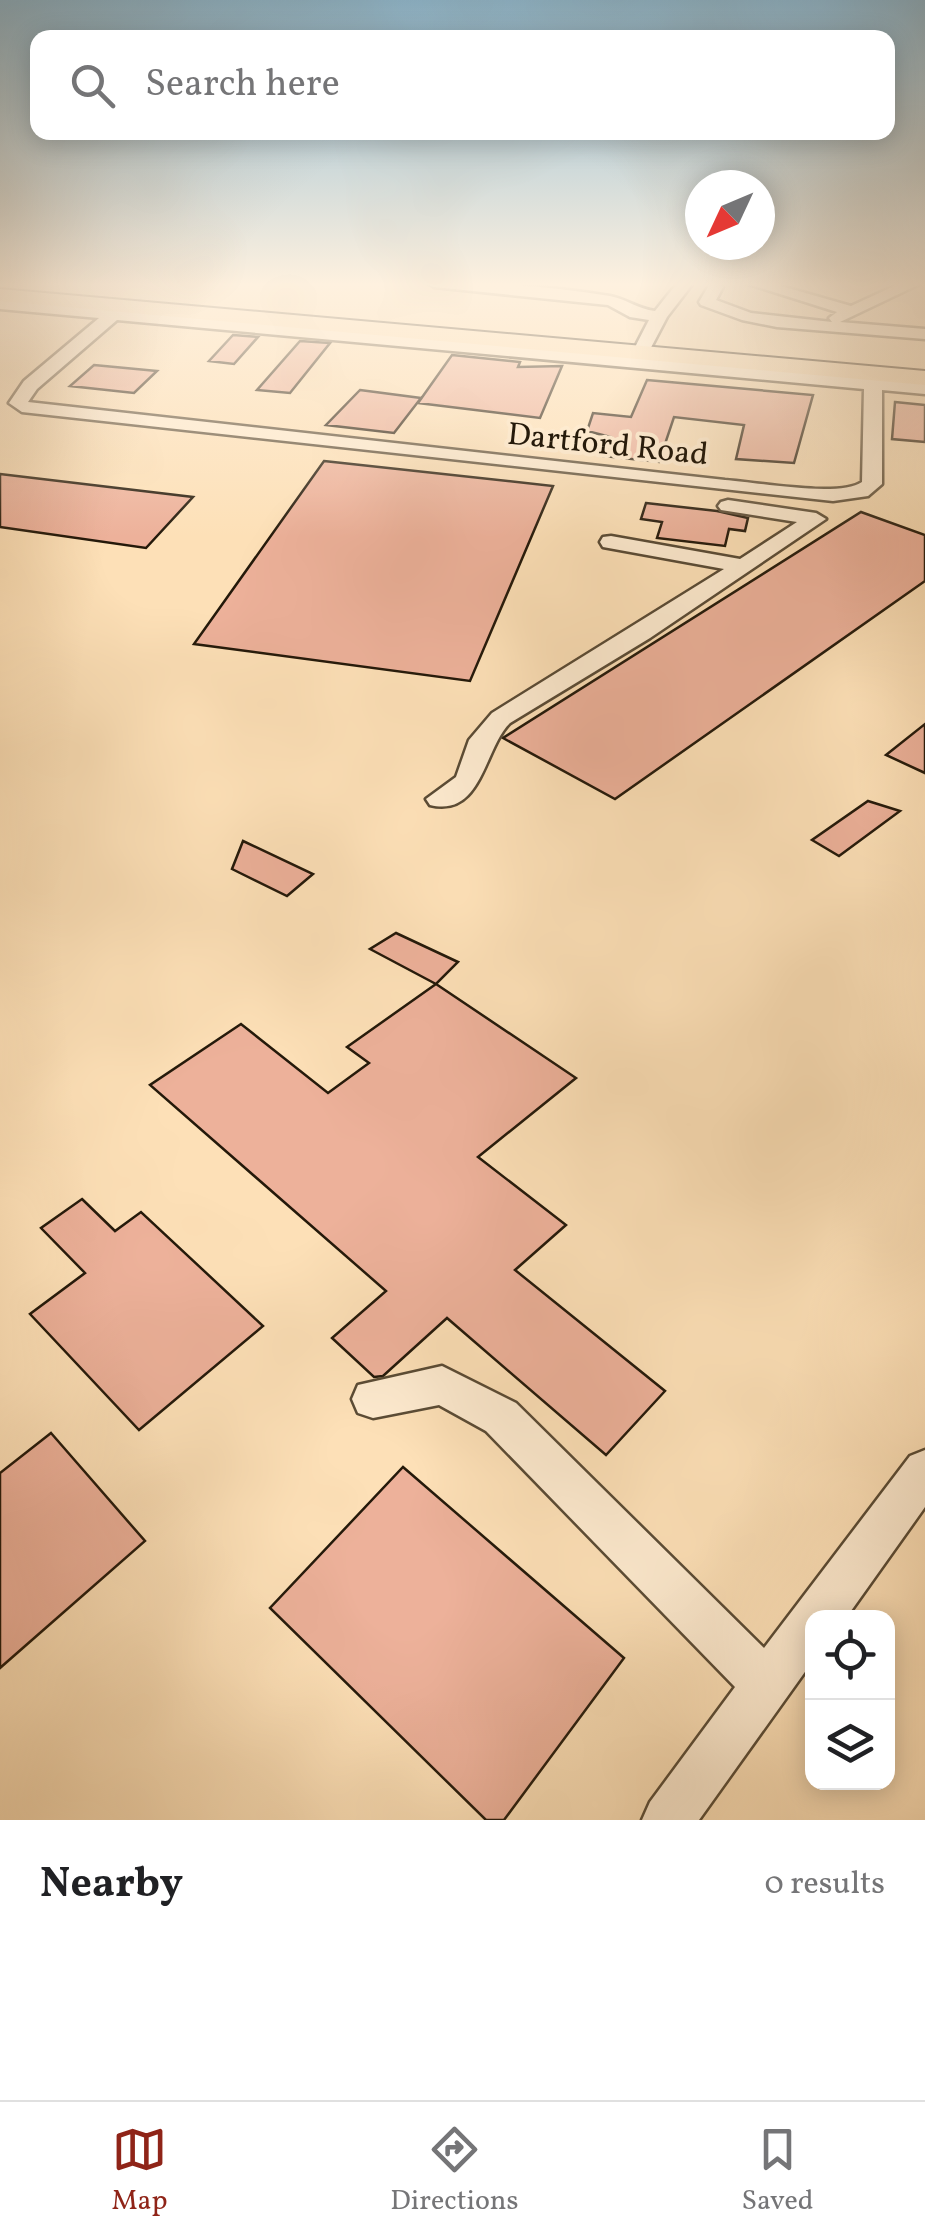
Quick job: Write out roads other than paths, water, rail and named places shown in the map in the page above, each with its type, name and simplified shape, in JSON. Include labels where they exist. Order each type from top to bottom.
[{"type":"main road","points":[[799,367],[925,378]]},
{"type":"street","name":"Dartford Road","points":[[51,367],[30,385],[18,403],[22,407],[833,495],[861,492],[872,484],[874,384]]},
{"type":"street","points":[[700,367],[925,389]]},
{"type":"street","points":[[440,799],[460,791],[472,778],[480,740],[503,716],[610,654],[816,519],[670,499],[658,494],[660,479]]},
{"type":"street","points":[[611,542],[744,566]]},
{"type":"street","points":[[374,1398],[442,1385],[501,1418],[767,1685]]},
{"type":"street","points":[[822,1610],[925,1471]]},
{"type":"street","points":[[668,1820],[805,1634]]}]
